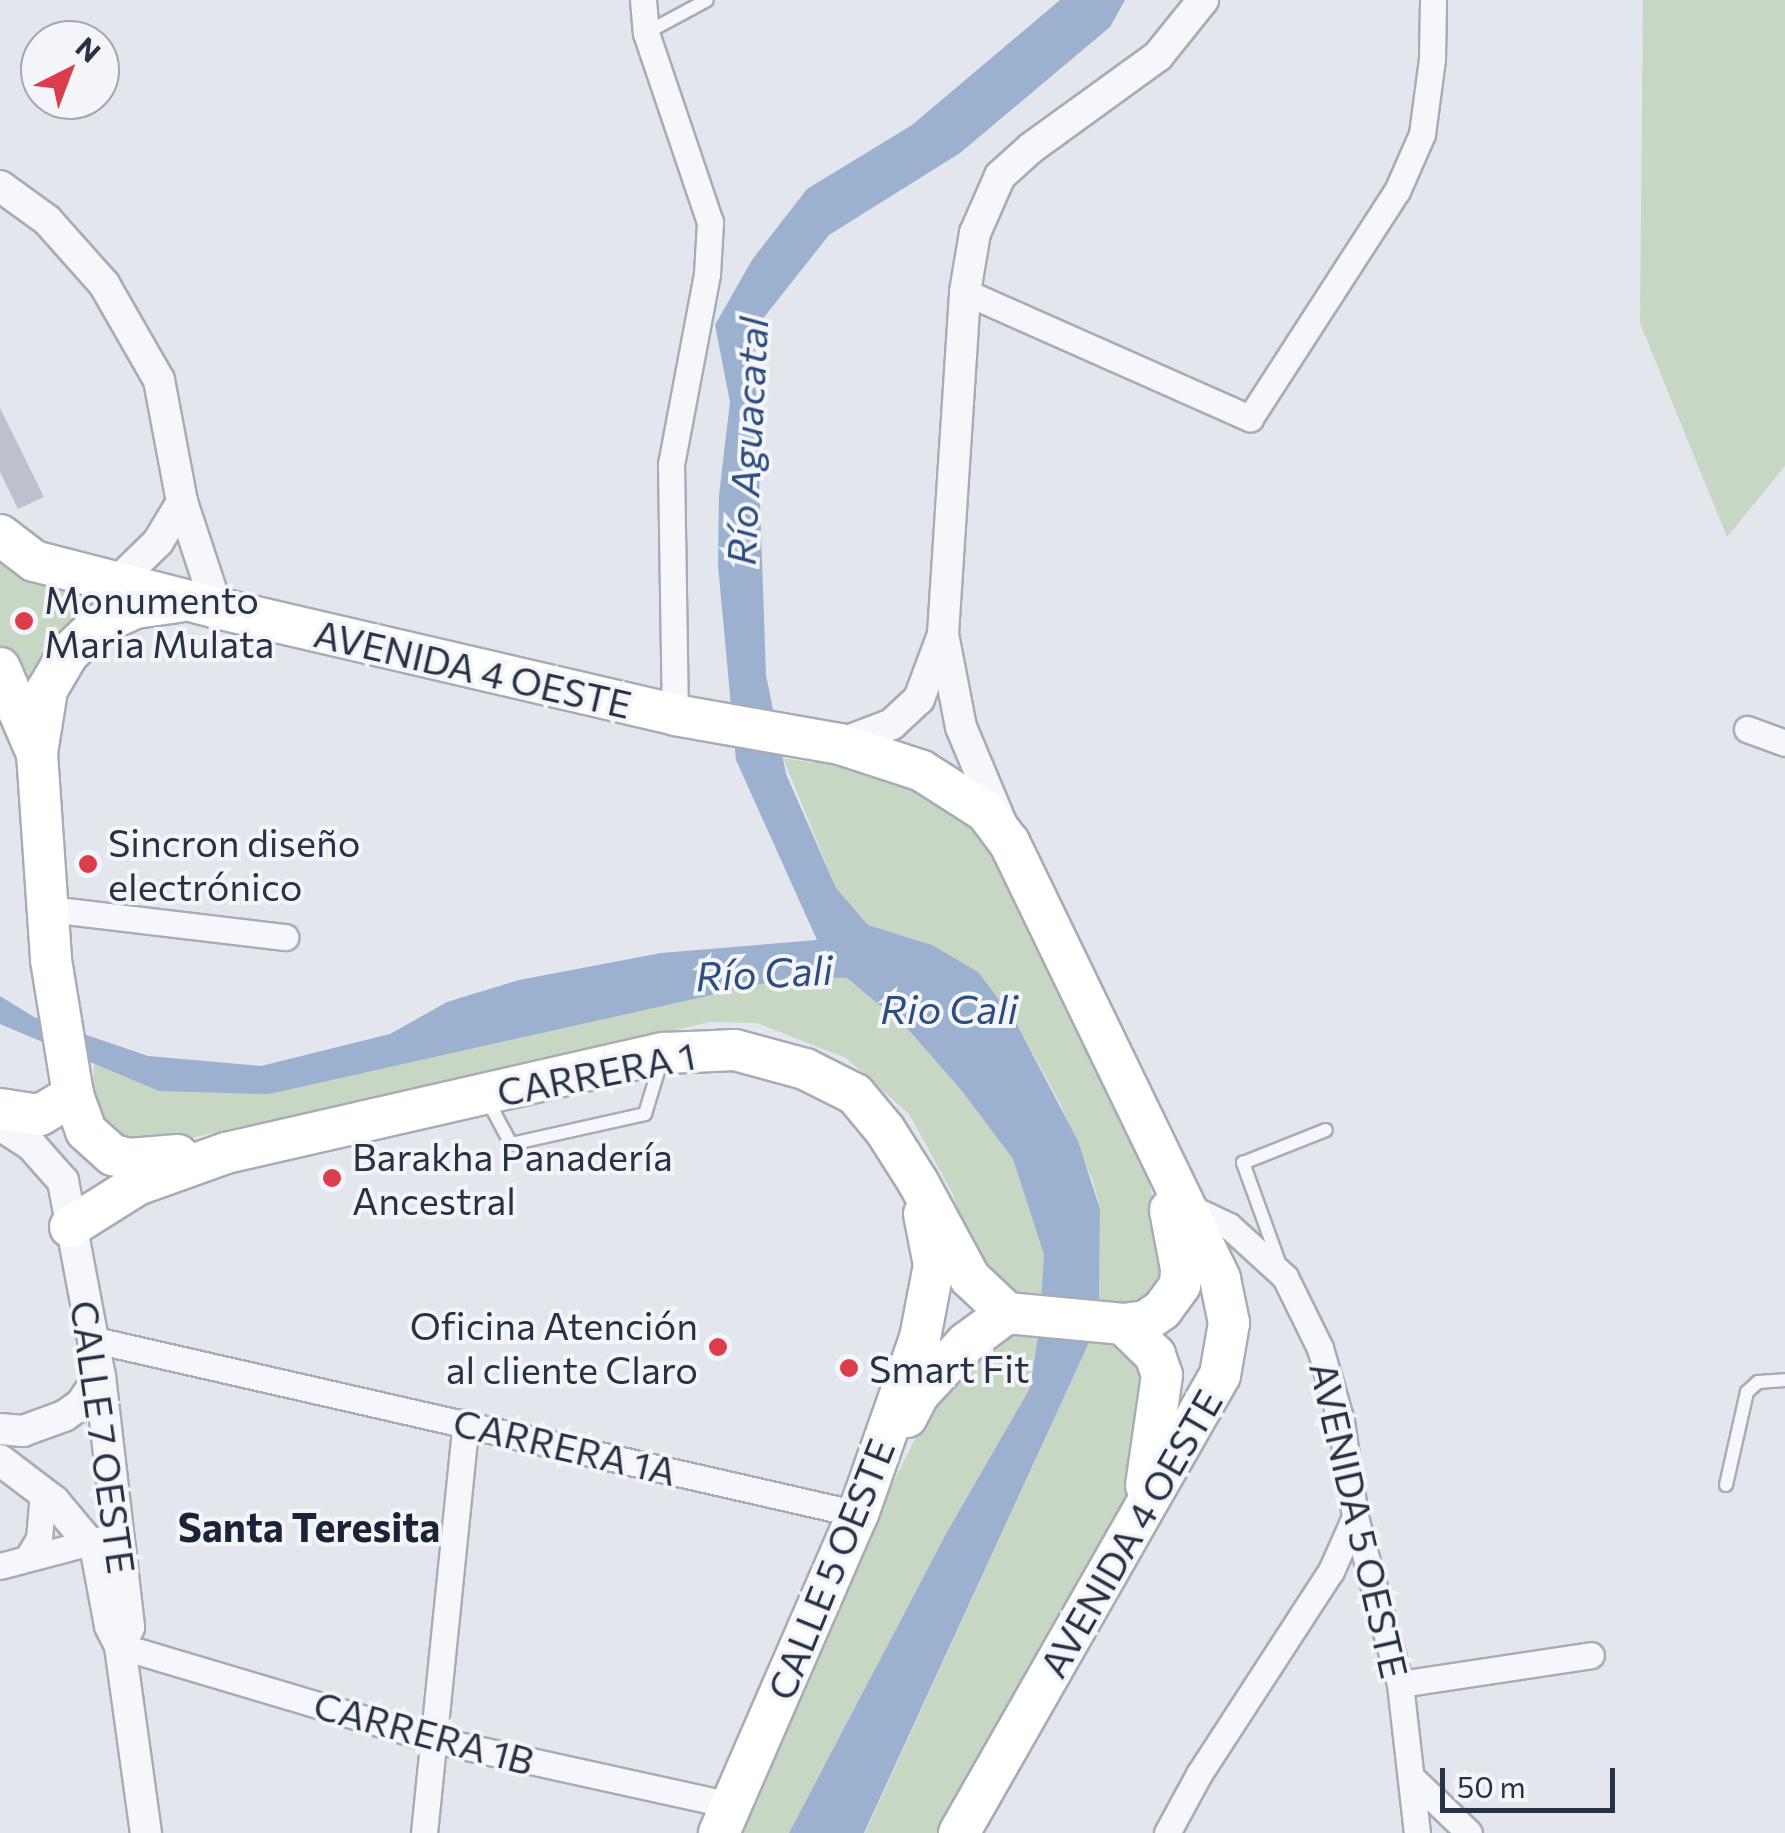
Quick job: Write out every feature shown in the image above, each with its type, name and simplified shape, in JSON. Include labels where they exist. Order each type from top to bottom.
[{"type":"main road","name":"AVENIDA 4 OESTE","points":[[0,535],[17,568],[118,581],[217,608],[691,718],[828,742],[922,771],[986,812],[1009,842],[1220,1279],[1229,1323],[1220,1375],[959,1833]]},
{"type":"main road","points":[[217,608],[176,601],[135,608],[98,626],[68,654],[47,690],[36,752],[51,960],[72,1088],[86,1131],[113,1155],[141,1159],[226,1153]]},
{"type":"main road","points":[[0,668],[36,752]]},
{"type":"main road","name":"CARRERA 1","points":[[226,1153],[664,1053],[735,1050],[822,1078],[855,1094],[885,1130],[918,1182],[970,1278],[1016,1313]]},
{"type":"main road","points":[[0,1110],[40,1115],[72,1088]]},
{"type":"main road","points":[[858,1514],[918,1395],[966,1343],[1016,1313],[1116,1323],[1146,1321],[1162,1310],[1180,1285],[1180,1252],[1156,1148]]},
{"type":"main road","points":[[70,1227],[136,1185],[226,1153]]},
{"type":"main road","name":"CALLE 5 OESTE","points":[[725,1819],[858,1514],[920,1338],[934,1265],[918,1182]]},
{"type":"main road","points":[[1116,1323],[1155,1356],[1162,1375],[1144,1504]]},
{"type":"street","points":[[643,0],[646,33],[710,222],[707,274],[671,464],[691,718]]},
{"type":"street","name":"AVENIDA 4 OESTE","points":[[1009,842],[961,726],[943,634],[965,292],[974,233],[1000,176],[1031,148],[1123,86],[1158,56],[1203,0]]},
{"type":"street","points":[[965,292],[1250,418],[1397,191],[1422,134],[1432,59],[1434,0]]},
{"type":"street","points":[[0,186],[47,220],[114,300],[159,380],[182,502],[217,608]]},
{"type":"street","points":[[118,581],[142,562],[182,502]]},
{"type":"street","name":"AVENIDA 4 OESTE","points":[[828,742],[892,724],[919,698],[943,634]]},
{"type":"street","points":[[0,712],[16,724],[36,752]]},
{"type":"street","points":[[1747,729],[1785,744]]},
{"type":"street","points":[[49,909],[285,936]]},
{"type":"street","points":[[0,1126],[52,1163],[63,1180],[70,1227]]},
{"type":"street","name":"AVENIDA 5 OESTE","points":[[1185,1205],[1229,1226],[1285,1276],[1320,1348],[1341,1421],[1355,1517],[1400,1684],[1414,1780],[1417,1833]]},
{"type":"street","name":"CALLE 7 OESTE","points":[[70,1227],[100,1376],[110,1626],[120,1646],[146,1833]]},
{"type":"street","name":"CARRERA 1A","points":[[95,1340],[858,1514]]},
{"type":"street","points":[[0,1429],[24,1431],[64,1416],[82,1404],[100,1376]]},
{"type":"street","points":[[424,1833],[466,1422]]},
{"type":"street","points":[[0,1460],[105,1536]]},
{"type":"street","points":[[28,1557],[39,1539],[43,1492]]},
{"type":"street","points":[[1167,1833],[1199,1774],[1331,1571],[1355,1517]]},
{"type":"street","points":[[0,1566],[105,1536]]},
{"type":"street","name":"CARRERA 1B","points":[[120,1646],[435,1740],[725,1819]]},
{"type":"street","points":[[1400,1684],[1592,1655]]},
{"type":"street","points":[[1414,1780],[1469,1833]]},
{"type":"lane","points":[[646,33],[706,0]]},
{"type":"lane","points":[[484,1094],[511,1144],[645,1114],[664,1053]]},
{"type":"lane","points":[[1285,1276],[1243,1162],[1326,1130]]},
{"type":"lane","points":[[1726,1485],[1747,1392],[1758,1382],[1785,1380]]},
{"type":"green space","points":[[1643,0],[1785,0],[1785,466],[1727,537],[1640,323]]},
{"type":"green space","points":[[0,535],[118,581],[98,625],[40,719],[0,668]]},
{"type":"green space","points":[[783,758],[813,763],[815,758],[917,789],[973,825],[991,848],[1143,1157],[1165,1251],[1163,1284],[1137,1307],[1099,1305],[1100,1209],[1093,1181],[1060,1103],[1014,1019],[932,945],[868,925],[836,888]]},
{"type":"green space","points":[[792,977],[847,978],[906,1027],[962,1091],[1013,1159],[1044,1255],[1041,1299],[1005,1295],[970,1254],[953,1194],[909,1114],[846,1058],[757,1023],[710,1022],[155,1146],[111,1133],[100,1118],[93,1089],[94,1062],[159,1091],[544,1030]]},
{"type":"green space","points":[[1008,1325],[1039,1329],[1030,1388],[947,1532],[789,1833],[737,1833],[876,1517],[930,1409]]},
{"type":"green space","points":[[1093,1334],[1109,1334],[1153,1377],[1126,1499],[938,1833],[865,1833]]},
{"type":"water","name":"Rio Cali","points":[[1060,0],[1125,0],[1110,27],[960,153],[829,235],[754,330],[766,675],[786,774],[836,888],[868,925],[932,945],[978,972],[1014,1019],[1078,1141],[1100,1209],[1099,1305],[1093,1334],[864,1833],[789,1833],[947,1532],[1030,1388],[1039,1329],[1044,1255],[1013,1159],[962,1091],[906,1027],[847,978],[792,977],[269,1094],[159,1091],[0,1024],[0,996],[34,1017],[148,1056],[261,1066],[390,1034],[447,1002],[519,980],[661,953],[817,940],[736,760],[718,565],[719,495],[730,402],[715,325],[752,260],[807,189],[912,125]]},
{"type":"building","points":[[0,408],[44,497],[18,509],[0,472]]},
{"type":"place","name":"Monumento Maria Mulata","points":[[24,621]]},
{"type":"place","name":"Sincron diseño electrónico","points":[[88,864]]},
{"type":"place","name":"Barakha Panadería Ancestral","points":[[332,1178]]},
{"type":"place","name":"Oficina Atención al cliente Claro","points":[[718,1347]]},
{"type":"place","name":"Smart Fit","points":[[849,1368]]},
{"type":"district","name":"Santa Teresita","points":[[309,1526]]},
{"type":"water label","name":"Río Aguacatal","points":[[746,441]]},
{"type":"water label","name":"Río Cali","points":[[764,972]]}]
